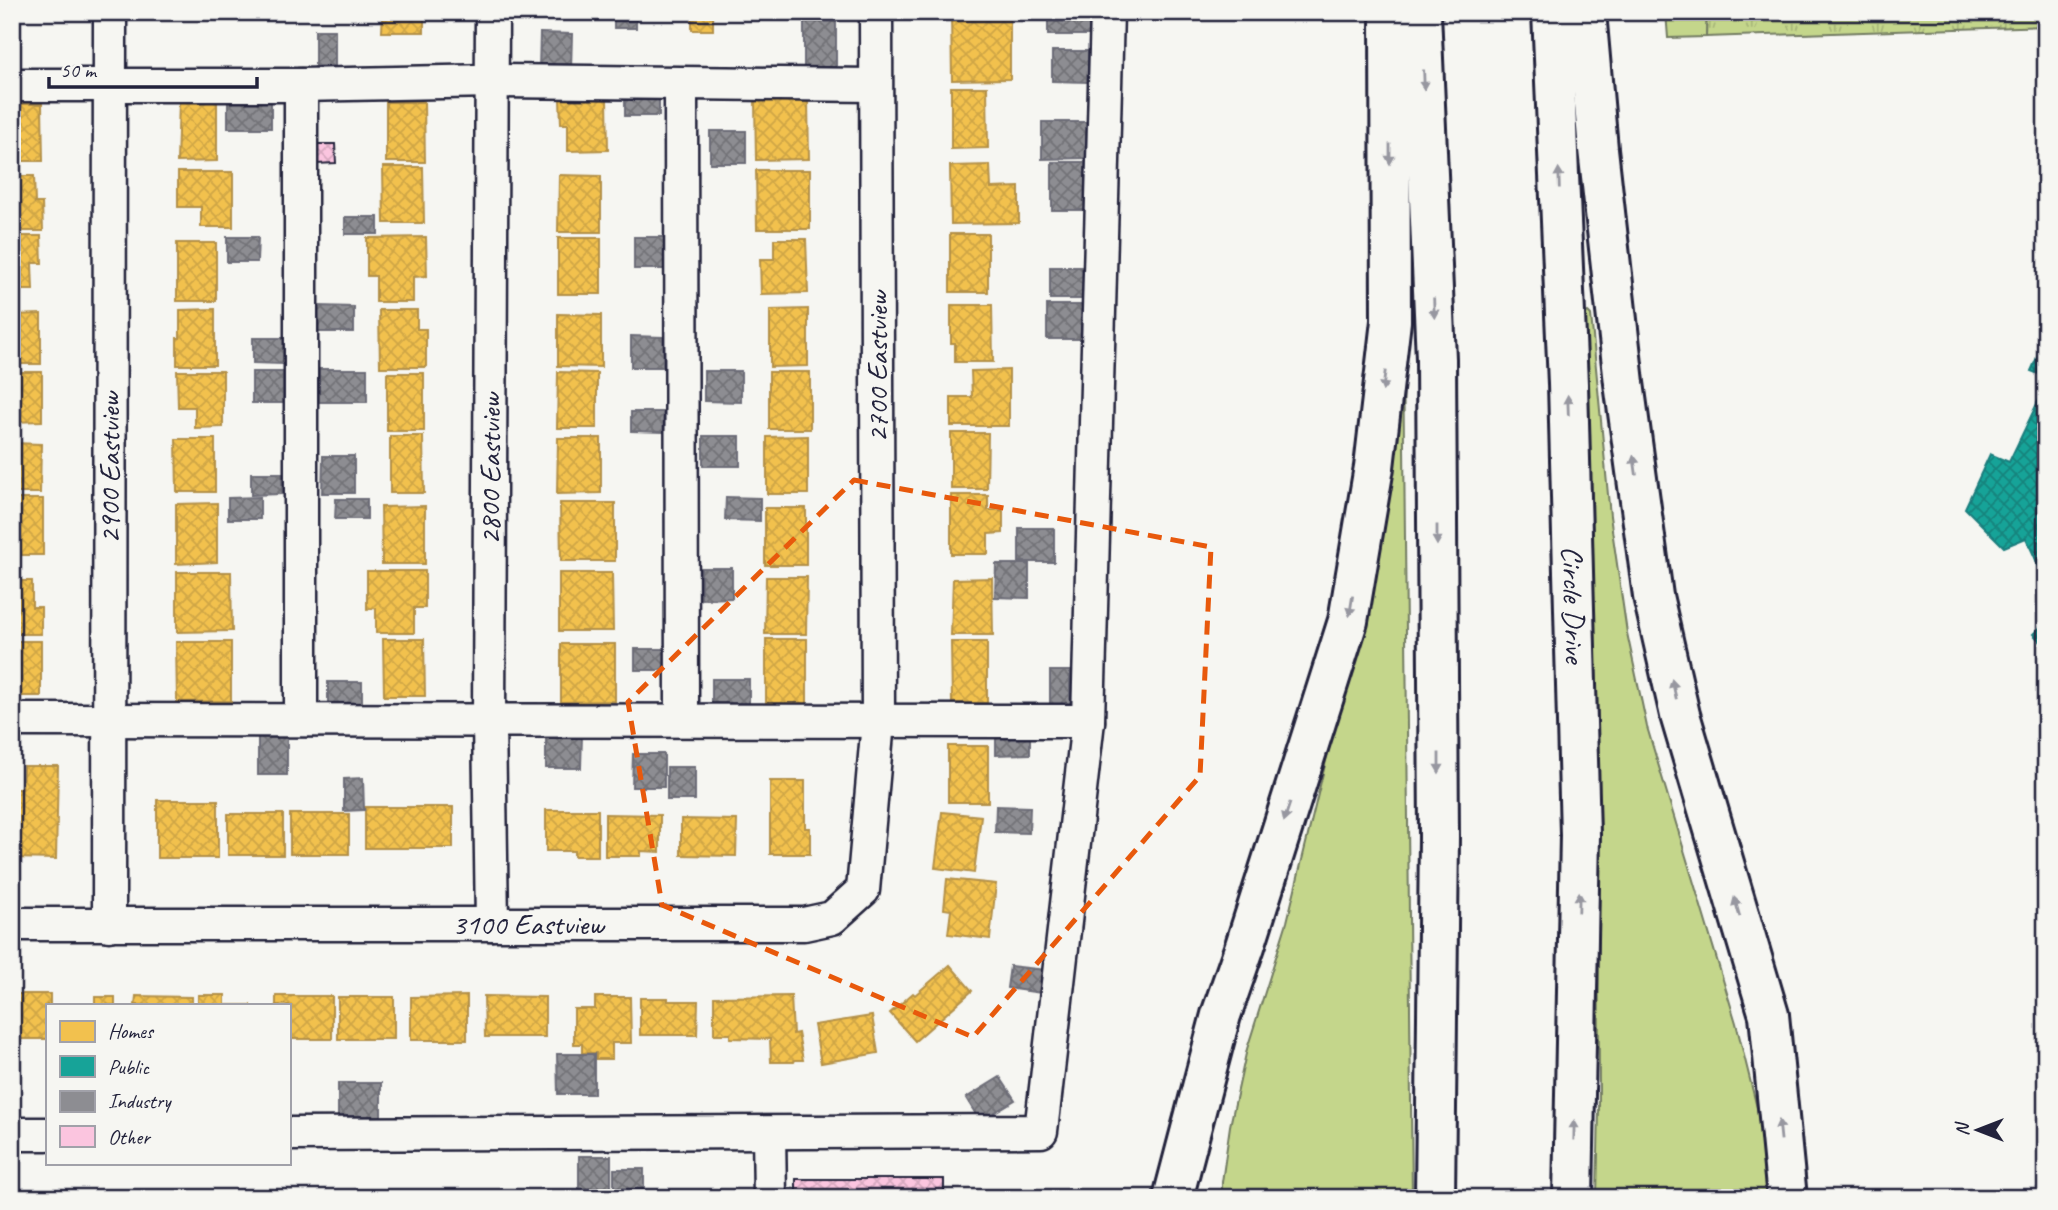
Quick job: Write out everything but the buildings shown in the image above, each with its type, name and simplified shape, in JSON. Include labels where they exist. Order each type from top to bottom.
[{"type":"highway","points":[[1173,1198],[1221,1015],[1348,621],[1374,467],[1391,321],[1390,12]]},
{"type":"highway","points":[[1421,12],[1436,387],[1440,837],[1435,1198]]},
{"type":"highway","name":"Circle Drive","points":[[1552,12],[1568,384],[1580,835],[1573,1198]]},
{"type":"highway","points":[[1586,12],[1624,383],[1653,596],[1680,715],[1769,1015],[1787,1198]]},
{"type":"highway","points":[[1196,1198],[1221,1015]]},
{"type":"street","name":"2900 Eastview","points":[[108,925],[110,12]]},
{"type":"street","name":"2800 Eastview","points":[[492,12],[489,721],[492,924]]},
{"type":"street","name":"2700 Eastview","points":[[876,12],[878,722]]},
{"type":"street","points":[[290,1134],[1041,1131],[1088,721],[1107,12]]},
{"type":"street","points":[[12,85],[300,85],[492,81],[875,85]]},
{"type":"street","points":[[681,84],[682,720]]},
{"type":"street","points":[[300,85],[300,719]]},
{"type":"street","points":[[12,720],[1088,721]]},
{"type":"street","name":"3100 Eastview","points":[[12,924],[804,924],[832,918],[863,890],[878,722]]},
{"type":"street","points":[[769,1133],[770,1198]]},
{"type":"street","points":[[12,1134],[46,1134]]},
{"type":"highlighted area","points":[[854,480],[1211,547],[1200,776],[973,1037],[662,905],[628,702]]},
{"type":"green space","points":[[1666,12],[1707,12],[1706,37],[1668,38]]},
{"type":"green space","points":[[1707,12],[2046,12],[2046,26],[1706,37]]},
{"type":"green space","points":[[1588,312],[1591,315],[1610,516],[1627,633],[1647,727],[1736,1023],[1760,1120],[1766,1198],[1597,1198],[1598,719],[1583,325]]},
{"type":"green space","points":[[1403,351],[1412,1198],[1222,1198],[1230,1126],[1247,1049],[1287,922],[1362,612]]}]
